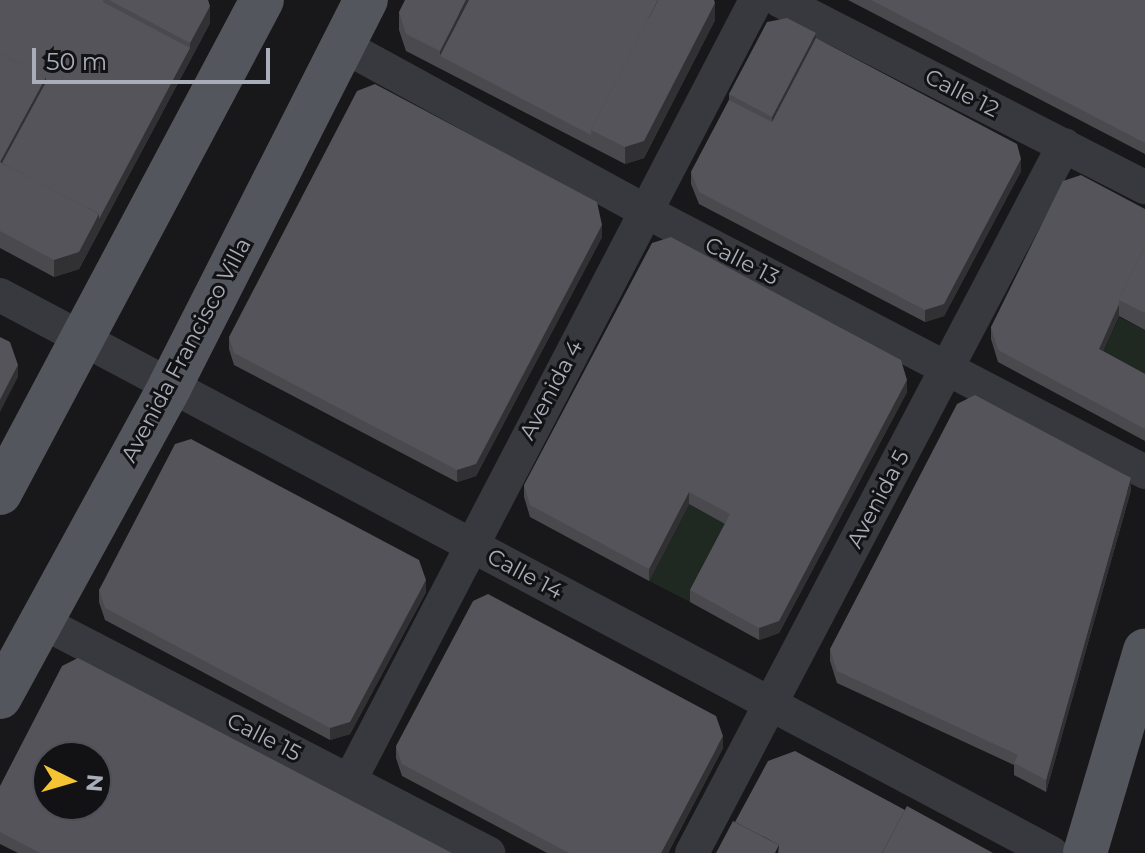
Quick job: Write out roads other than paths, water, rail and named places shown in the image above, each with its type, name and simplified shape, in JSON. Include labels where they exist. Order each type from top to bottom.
[{"type":"main road","name":"Avenida Francisco Villa","points":[[0,697],[170,386],[366,0]]},
{"type":"main road","points":[[0,493],[253,3]]},
{"type":"main road","points":[[1085,853],[1145,651]]},
{"type":"street","name":"Avenida 4","points":[[349,782],[756,0]]},
{"type":"street","name":"Calle 12","points":[[779,0],[1145,187]]},
{"type":"street","name":"Calle 13","points":[[342,45],[645,211],[1145,472]]},
{"type":"street","name":"Avenida 5","points":[[692,853],[1064,145]]},
{"type":"street","name":"Calle 14","points":[[0,295],[1051,853]]},
{"type":"street","name":"Calle 15","points":[[40,621],[488,853]]}]
